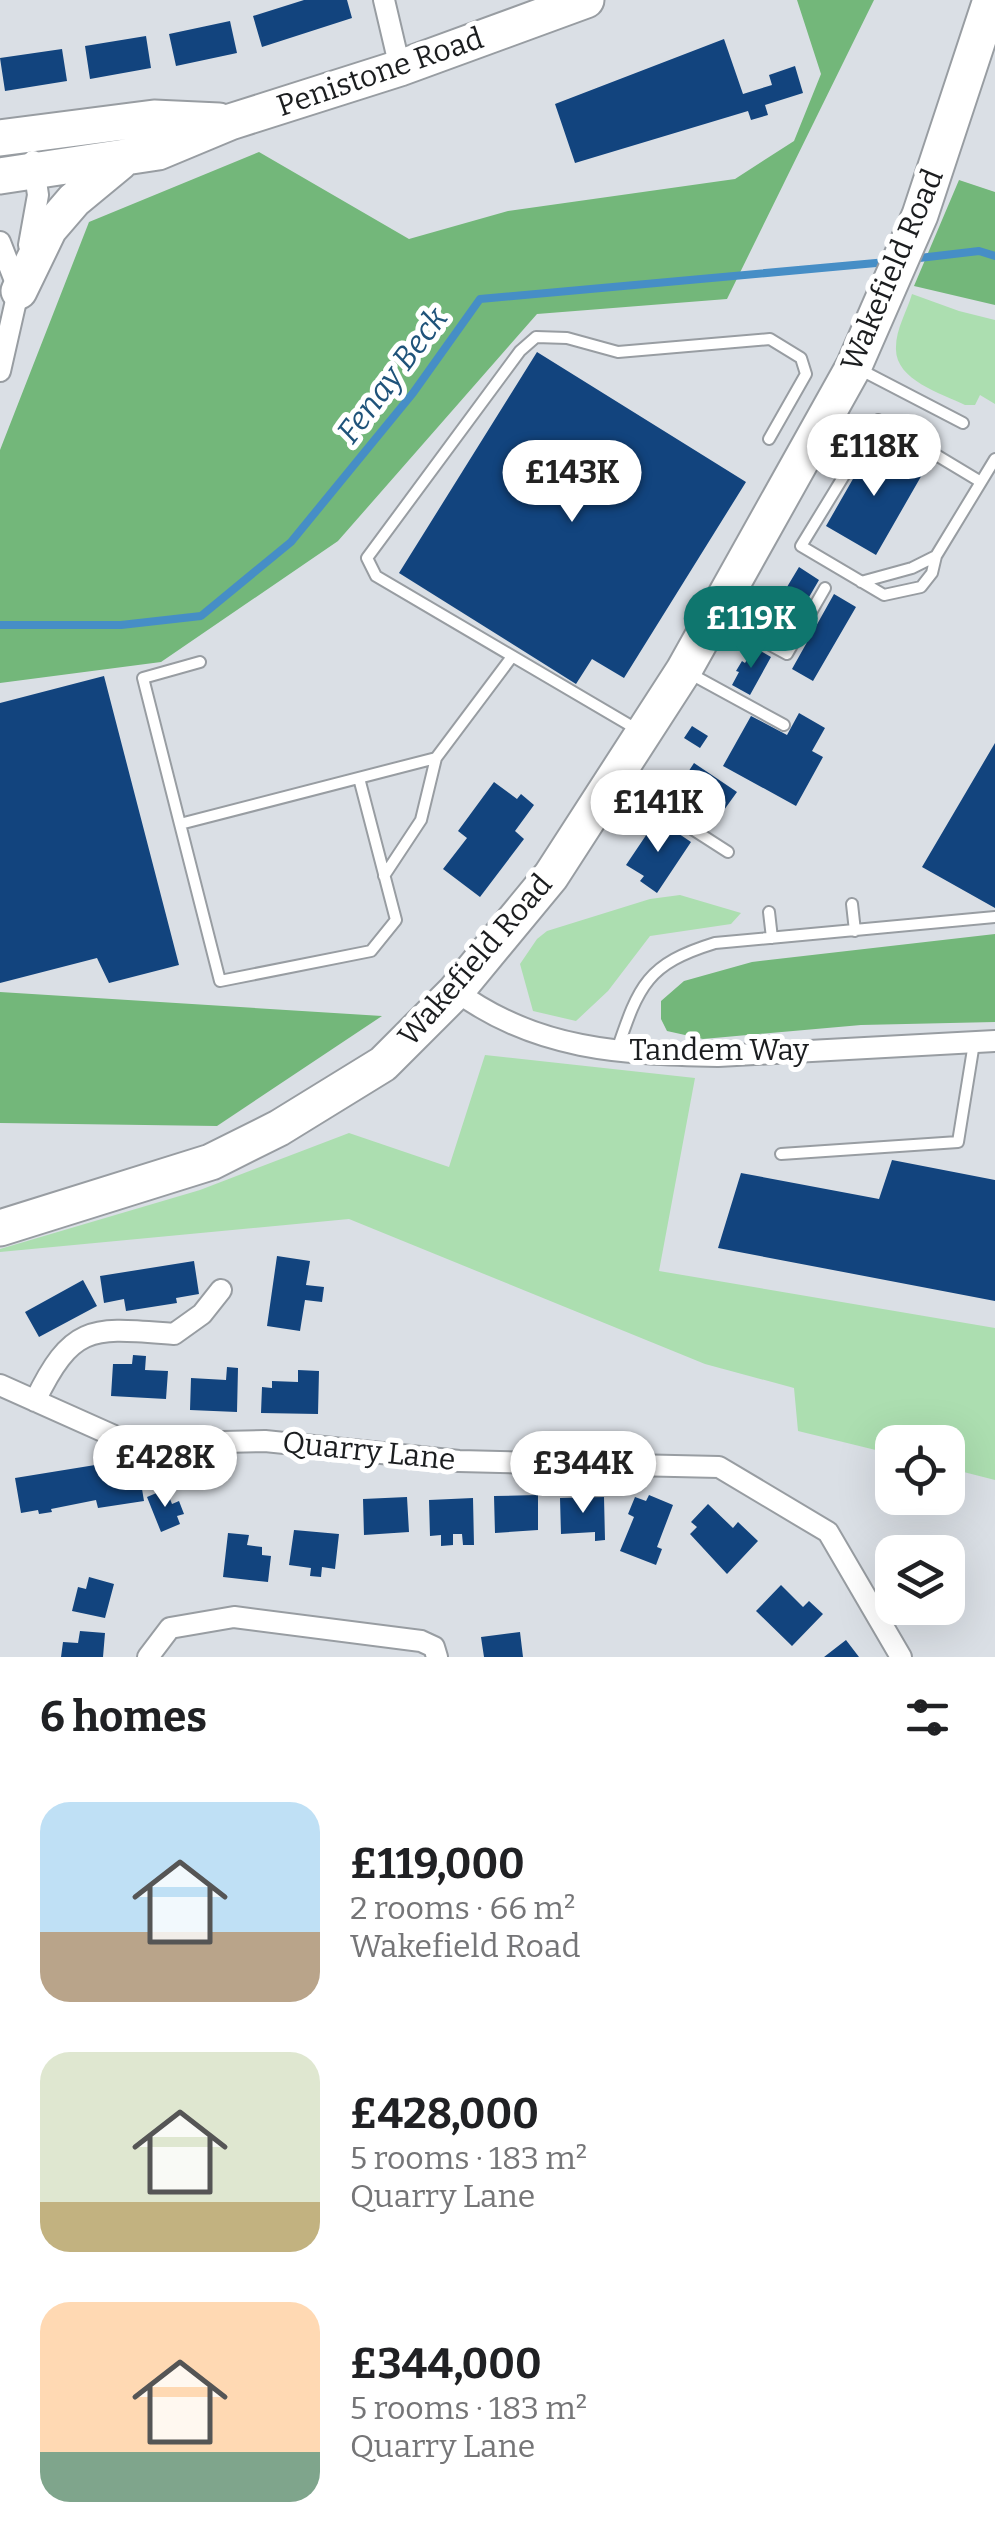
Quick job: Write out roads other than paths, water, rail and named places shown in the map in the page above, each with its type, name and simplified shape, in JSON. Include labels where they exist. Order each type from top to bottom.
[{"type":"highway","name":"Penistone Road","points":[[17,175],[158,152],[230,122],[400,68],[586,0]]},
{"type":"highway","name":"Wakefield Road","points":[[0,1228],[211,1162],[279,1128],[383,1064],[456,991],[551,876],[684,670],[854,366],[920,215],[991,0]]},
{"type":"highway","name":"Penistone Road","points":[[15,136],[154,118],[230,122]]},
{"type":"highway","points":[[19,291],[49,229],[74,200],[125,158]]},
{"type":"street","points":[[384,0],[400,68]]},
{"type":"street","points":[[0,371],[38,195],[17,175],[15,136]]},
{"type":"street","points":[[0,242],[19,291]]},
{"type":"street","name":"Tandem Way","points":[[456,991],[484,1012],[527,1032],[566,1044],[617,1050],[718,1056],[984,1042]]},
{"type":"street","points":[[36,1401],[54,1361],[78,1339],[113,1329],[174,1334],[202,1314],[221,1290]]},
{"type":"street","name":"Quarry Lane","points":[[0,1385],[132,1444],[266,1441],[459,1462],[718,1467],[828,1532],[901,1657]]},
{"type":"street","points":[[148,1657],[170,1628],[234,1617],[422,1641],[434,1647],[436,1657]]},
{"type":"lane","points":[[644,734],[376,576],[367,558],[536,337],[566,338],[618,352],[770,339],[800,358],[806,374],[769,439]]},
{"type":"lane","points":[[854,366],[964,424]]},
{"type":"lane","points":[[981,482],[878,420],[801,546],[884,595],[921,588],[995,459]]},
{"type":"lane","points":[[861,582],[912,568],[936,556]]},
{"type":"lane","points":[[715,615],[787,654],[825,588]]},
{"type":"lane","points":[[384,876],[422,820],[436,758],[511,658]]},
{"type":"lane","points":[[200,662],[142,678],[220,980],[370,951],[396,920],[359,778]]},
{"type":"lane","points":[[684,670],[784,725]]},
{"type":"lane","points":[[180,824],[436,758]]},
{"type":"lane","points":[[614,778],[728,852]]},
{"type":"lane","points":[[852,904],[855,930]]},
{"type":"lane","points":[[769,912],[772,938]]},
{"type":"lane","points":[[617,1050],[643,985],[661,966],[682,953],[714,943],[995,917]]},
{"type":"lane","points":[[780,1154],[958,1142],[984,1042]]},
{"type":"waterway","name":"Fenay Beck","points":[[911,259],[979,251],[995,256]]},
{"type":"waterway","name":"Fenay Beck","points":[[0,625],[121,625],[201,616],[291,542],[413,393],[480,299],[887,262]]}]
